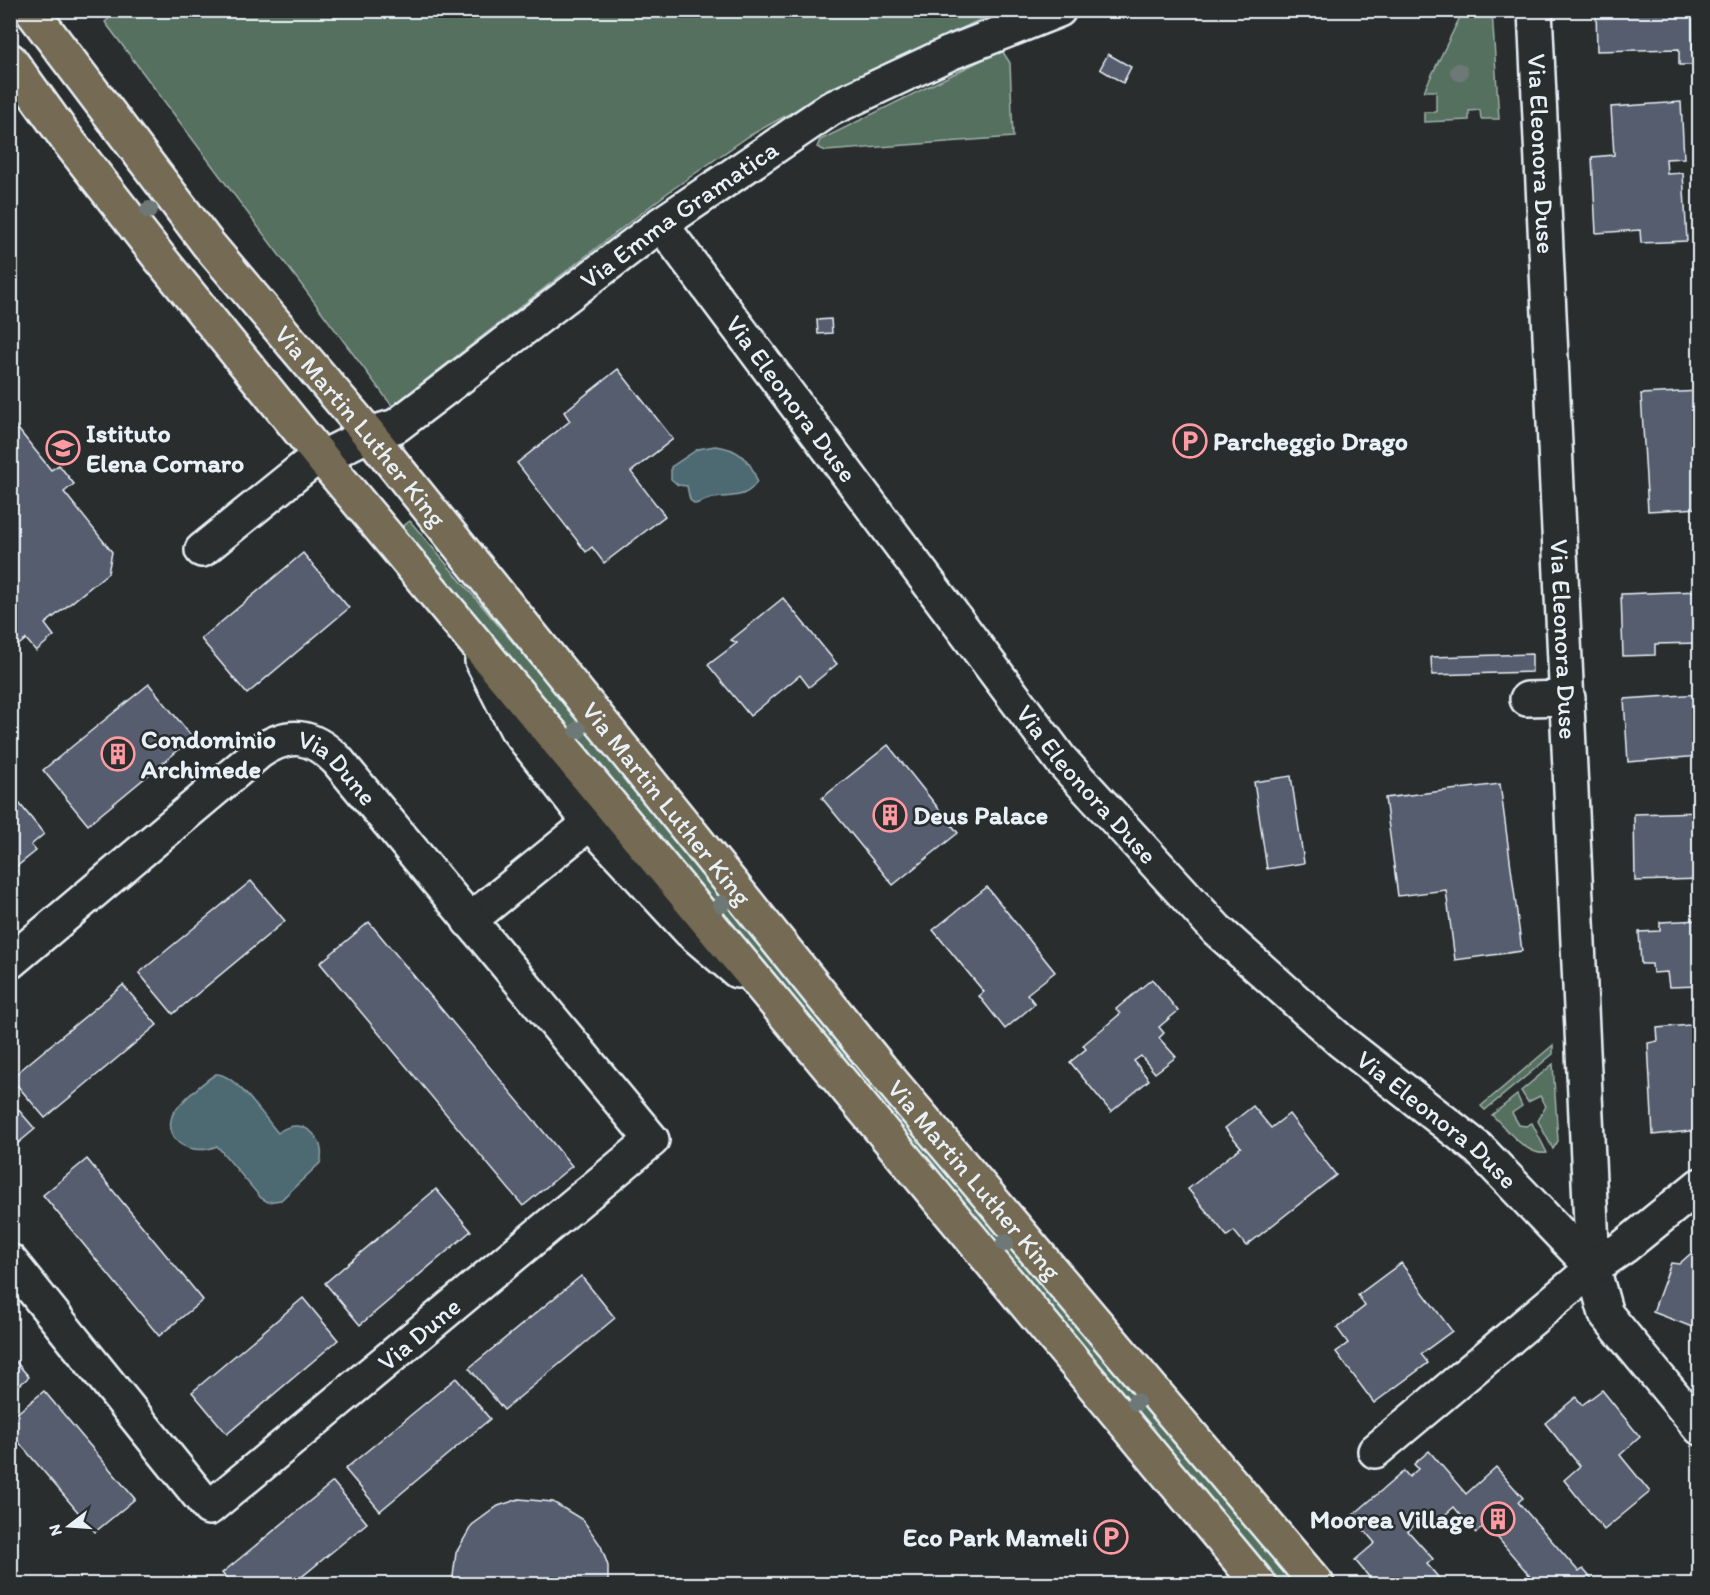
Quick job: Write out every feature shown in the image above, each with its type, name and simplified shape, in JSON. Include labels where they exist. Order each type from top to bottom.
[{"type":"main road","name":"Via Martin Luther King","points":[[31,10],[208,244],[369,435],[881,1069],[1317,1584]]},
{"type":"main road","name":"Via Martin Luther King","points":[[10,60],[66,138],[145,239],[321,457],[1259,1584]]},
{"type":"street","name":"Via Emma Gramatica","points":[[202,550],[298,471],[321,457],[369,435],[396,426],[661,224],[830,109],[950,53],[1059,10]]},
{"type":"street","name":"Via Eleonora Duse","points":[[1535,10],[1569,698],[1593,1268],[1606,1314],[1700,1428]]},
{"type":"street","name":"Via Eleonora Duse","points":[[661,224],[1061,760],[1217,930],[1341,1041],[1479,1149],[1593,1268]]},
{"type":"street","points":[[465,629],[516,728],[590,823],[690,931],[770,999]]},
{"type":"street","points":[[1527,699],[1569,698]]},
{"type":"street","name":"Via Dune","points":[[10,962],[259,752],[273,743],[291,738],[307,740],[324,746],[337,760],[652,1140],[209,1508],[10,1261]]},
{"type":"street","points":[[469,921],[590,823]]},
{"type":"street","points":[[1375,1451],[1593,1268],[1625,1246],[1700,1185]]},
{"type":"green space","points":[[118,10],[998,11],[825,94],[749,136],[670,191],[392,406],[105,22]]},
{"type":"green space","points":[[1463,11],[1492,11],[1499,119],[1481,119],[1480,110],[1469,111],[1469,120],[1424,122],[1424,112],[1436,112],[1436,91],[1424,91]]},
{"type":"green space","points":[[1003,52],[1010,63],[1013,137],[826,151],[817,147],[820,140],[994,54]]},
{"type":"green space","points":[[410,521],[621,770],[1240,1515],[1294,1584],[1280,1584],[1196,1486],[402,527]]},
{"type":"green space","points":[[1553,1045],[1553,1054],[1485,1110],[1481,1106]]},
{"type":"green space","points":[[1553,1064],[1558,1141],[1553,1149],[1538,1121],[1546,1106],[1540,1096],[1528,1102],[1521,1091]]},
{"type":"green space","points":[[1517,1095],[1522,1106],[1512,1113],[1519,1125],[1526,1126],[1532,1123],[1547,1153],[1532,1151],[1524,1146],[1492,1115]]},
{"type":"water","points":[[715,446],[730,449],[742,456],[751,467],[757,481],[748,492],[695,504],[690,500],[687,486],[678,485],[671,479],[671,467],[698,449]]},
{"type":"water","points":[[216,1074],[224,1076],[241,1088],[278,1133],[295,1126],[303,1127],[316,1137],[320,1145],[320,1163],[281,1200],[268,1202],[261,1198],[217,1146],[209,1149],[191,1149],[183,1146],[172,1134],[170,1126],[175,1111],[192,1093]]},
{"type":"building","points":[[1596,10],[1681,10],[1681,15],[1692,14],[1693,65],[1679,65],[1679,49],[1597,51]]},
{"type":"building","points":[[1108,54],[1131,67],[1123,83],[1100,69]]},
{"type":"building","points":[[1681,102],[1684,158],[1666,159],[1667,174],[1683,173],[1687,241],[1641,243],[1640,230],[1596,233],[1592,157],[1614,155],[1611,107]]},
{"type":"building","points":[[831,319],[832,333],[818,334],[817,320]]},
{"type":"building","points":[[618,369],[673,439],[631,472],[665,516],[604,563],[592,547],[586,552],[517,463],[570,421],[564,412]]},
{"type":"building","points":[[1700,391],[1700,508],[1648,511],[1641,394]]},
{"type":"building","points":[[10,419],[51,470],[59,465],[74,484],[64,492],[112,552],[108,573],[45,624],[54,636],[36,651],[26,639],[10,652]]},
{"type":"building","name":"Condominio Archimede","points":[[303,553],[349,608],[247,694],[201,639]]},
{"type":"building","points":[[1700,591],[1700,643],[1655,644],[1655,655],[1623,656],[1621,594]]},
{"type":"building","points":[[783,598],[837,664],[809,687],[800,675],[750,716],[708,665],[737,643],[731,640]]},
{"type":"building","points":[[1532,654],[1532,672],[1432,675],[1431,657]]},
{"type":"building","name":"Condominio Archimede","points":[[149,684],[193,738],[88,825],[43,770]]},
{"type":"building","points":[[1700,694],[1700,756],[1628,762],[1624,699]]},
{"type":"building","name":"Deus Palace","points":[[888,745],[958,833],[893,885],[822,798]]},
{"type":"building","points":[[1291,776],[1304,863],[1267,869],[1254,782]]},
{"type":"building","points":[[1500,784],[1522,951],[1455,960],[1446,890],[1398,896],[1385,798]]},
{"type":"building","points":[[19,803],[44,834],[31,845],[36,851],[15,868],[17,871],[10,877],[10,805],[13,809]]},
{"type":"building","points":[[1700,812],[1700,879],[1635,881],[1634,814]]},
{"type":"building","points":[[251,881],[285,921],[173,1014],[139,973]]},
{"type":"building","points":[[987,887],[1055,972],[1027,994],[1035,1004],[1005,1029],[979,996],[984,992],[933,930]]},
{"type":"building","points":[[1700,920],[1700,986],[1669,987],[1667,972],[1653,973],[1652,964],[1641,964],[1639,932],[1660,931],[1660,922]]},
{"type":"building","points":[[369,922],[572,1166],[523,1206],[320,963]]},
{"type":"building","points":[[1152,979],[1178,1011],[1159,1027],[1164,1033],[1159,1038],[1176,1057],[1155,1073],[1141,1056],[1134,1061],[1149,1080],[1111,1112],[1070,1062],[1086,1049],[1083,1045],[1120,1014],[1116,1009]]},
{"type":"building","points":[[123,985],[157,1025],[45,1118],[11,1078]]},
{"type":"building","points":[[1700,1024],[1700,1130],[1653,1135],[1648,1043],[1658,1041],[1657,1028]]},
{"type":"building","points":[[10,1100],[35,1129],[10,1150]]},
{"type":"building","points":[[1253,1106],[1271,1128],[1289,1114],[1336,1175],[1246,1246],[1234,1231],[1227,1236],[1188,1189],[1241,1147],[1225,1128]]},
{"type":"building","points":[[87,1159],[203,1300],[159,1336],[43,1195]]},
{"type":"building","points":[[436,1189],[471,1231],[360,1325],[325,1283]]},
{"type":"building","points":[[1700,1241],[1700,1330],[1653,1312],[1671,1263],[1679,1264],[1697,1248]]},
{"type":"building","points":[[1401,1263],[1452,1331],[1421,1354],[1428,1363],[1374,1403],[1336,1352],[1348,1343],[1337,1328],[1365,1306],[1358,1295]]},
{"type":"building","points":[[581,1276],[615,1318],[504,1410],[469,1368]]},
{"type":"building","points":[[303,1298],[338,1340],[227,1434],[192,1392]]},
{"type":"building","points":[[10,1355],[29,1377],[10,1393]]},
{"type":"building","points":[[456,1378],[490,1419],[380,1511],[345,1469]]},
{"type":"building","points":[[1602,1390],[1640,1437],[1620,1455],[1650,1492],[1604,1530],[1564,1480],[1580,1466],[1545,1423],[1576,1397],[1582,1405]]},
{"type":"building","points":[[44,1391],[135,1499],[95,1532],[10,1432],[10,1419]]},
{"type":"building","name":"Moorea Village","points":[[1429,1451],[1466,1494],[1496,1467],[1523,1498],[1518,1502],[1579,1572],[1583,1569],[1596,1584],[1537,1584],[1486,1524],[1476,1533],[1454,1507],[1438,1521],[1430,1512],[1408,1531],[1433,1559],[1427,1564],[1444,1584],[1375,1584],[1355,1560],[1375,1543],[1352,1516],[1404,1471],[1409,1477],[1418,1469],[1414,1464]]},
{"type":"building","points":[[333,1482],[367,1523],[293,1584],[232,1584],[222,1573]]},
{"type":"building","points":[[519,1499],[553,1502],[583,1520],[601,1546],[608,1566],[608,1584],[452,1584],[456,1553],[472,1525],[498,1506]]},
{"type":"place","name":"Parcheggio Drago","points":[[1190,441]]},
{"type":"place","name":"Istituto Elena Cornaro","points":[[63,448]]},
{"type":"place","name":"Condominio Archimede","points":[[118,754]]},
{"type":"place","name":"Deus Palace","points":[[890,815]]},
{"type":"place","name":"Moorea Village","points":[[1498,1519]]},
{"type":"place","name":"Eco Park Mameli","points":[[1111,1537]]}]
